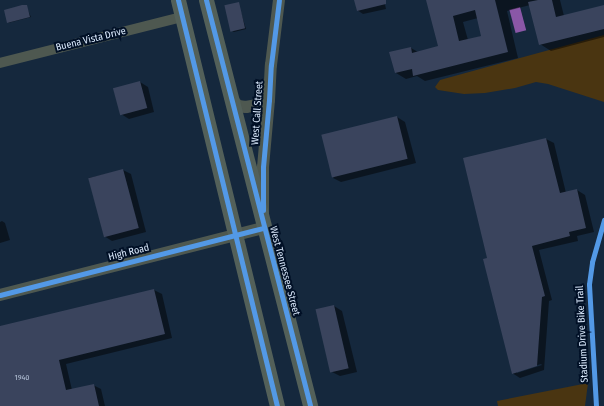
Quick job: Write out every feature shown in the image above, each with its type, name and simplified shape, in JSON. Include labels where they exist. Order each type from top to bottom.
[{"type":"main road","points":[[178,0],[277,406]]},
{"type":"main road","name":"West Tennessee Street","points":[[206,0],[263,228],[310,406]]},
{"type":"street","name":"West Call Street","points":[[263,228],[263,167],[271,65],[279,0]]},
{"type":"street","name":"Buena Vista Drive","points":[[0,63],[182,17]]},
{"type":"street","name":"West Call Street","points":[[230,97],[238,106],[246,107],[256,105],[262,98],[271,65]]},
{"type":"street","name":"High Road","points":[[0,295],[263,228]]},
{"type":"shaded area","points":[[520,7],[526,30],[516,33],[509,10]]},
{"type":"shaded area","points":[[604,35],[604,102],[548,84],[536,82],[515,88],[485,93],[464,94],[438,90],[435,87],[440,80]]},
{"type":"shaded area","points":[[588,383],[585,406],[498,406],[497,401]]},
{"type":"building","points":[[354,0],[386,0],[386,4],[357,11]]},
{"type":"building","points":[[426,0],[495,0],[508,52],[413,76],[412,69],[395,73],[389,52],[411,47],[412,53],[438,46]],"holes":[[[475,10],[481,36],[459,41],[453,16]]]},
{"type":"building","points":[[552,0],[556,17],[604,5],[604,29],[539,45],[528,2]]},
{"type":"building","points":[[239,2],[245,28],[230,32],[224,5]]},
{"type":"building","points":[[27,5],[30,17],[7,23],[4,10]]},
{"type":"building","points":[[140,81],[147,108],[120,115],[113,88]]},
{"type":"building","points":[[397,116],[408,159],[332,178],[321,135]]},
{"type":"building","points":[[546,138],[560,193],[577,189],[586,228],[569,232],[570,236],[532,246],[545,296],[542,297],[537,366],[512,374],[483,259],[487,258],[463,158]]},
{"type":"building","points":[[123,169],[139,228],[104,237],[88,178]]},
{"type":"building","points":[[154,289],[165,334],[59,360],[66,390],[94,384],[99,406],[0,406],[0,326]]},
{"type":"building","points":[[334,305],[349,368],[330,373],[315,309]]},
{"type":"cycle path","points":[[178,0],[277,406]]},
{"type":"cycle path","points":[[206,0],[310,406]]},
{"type":"cycle path","points":[[263,210],[263,167],[271,65],[279,0]]},
{"type":"cycle path","name":"Stadium Drive Bike Trail","points":[[596,406],[589,284],[592,262],[604,220]]},
{"type":"cycle path","points":[[0,295],[263,228]]}]
